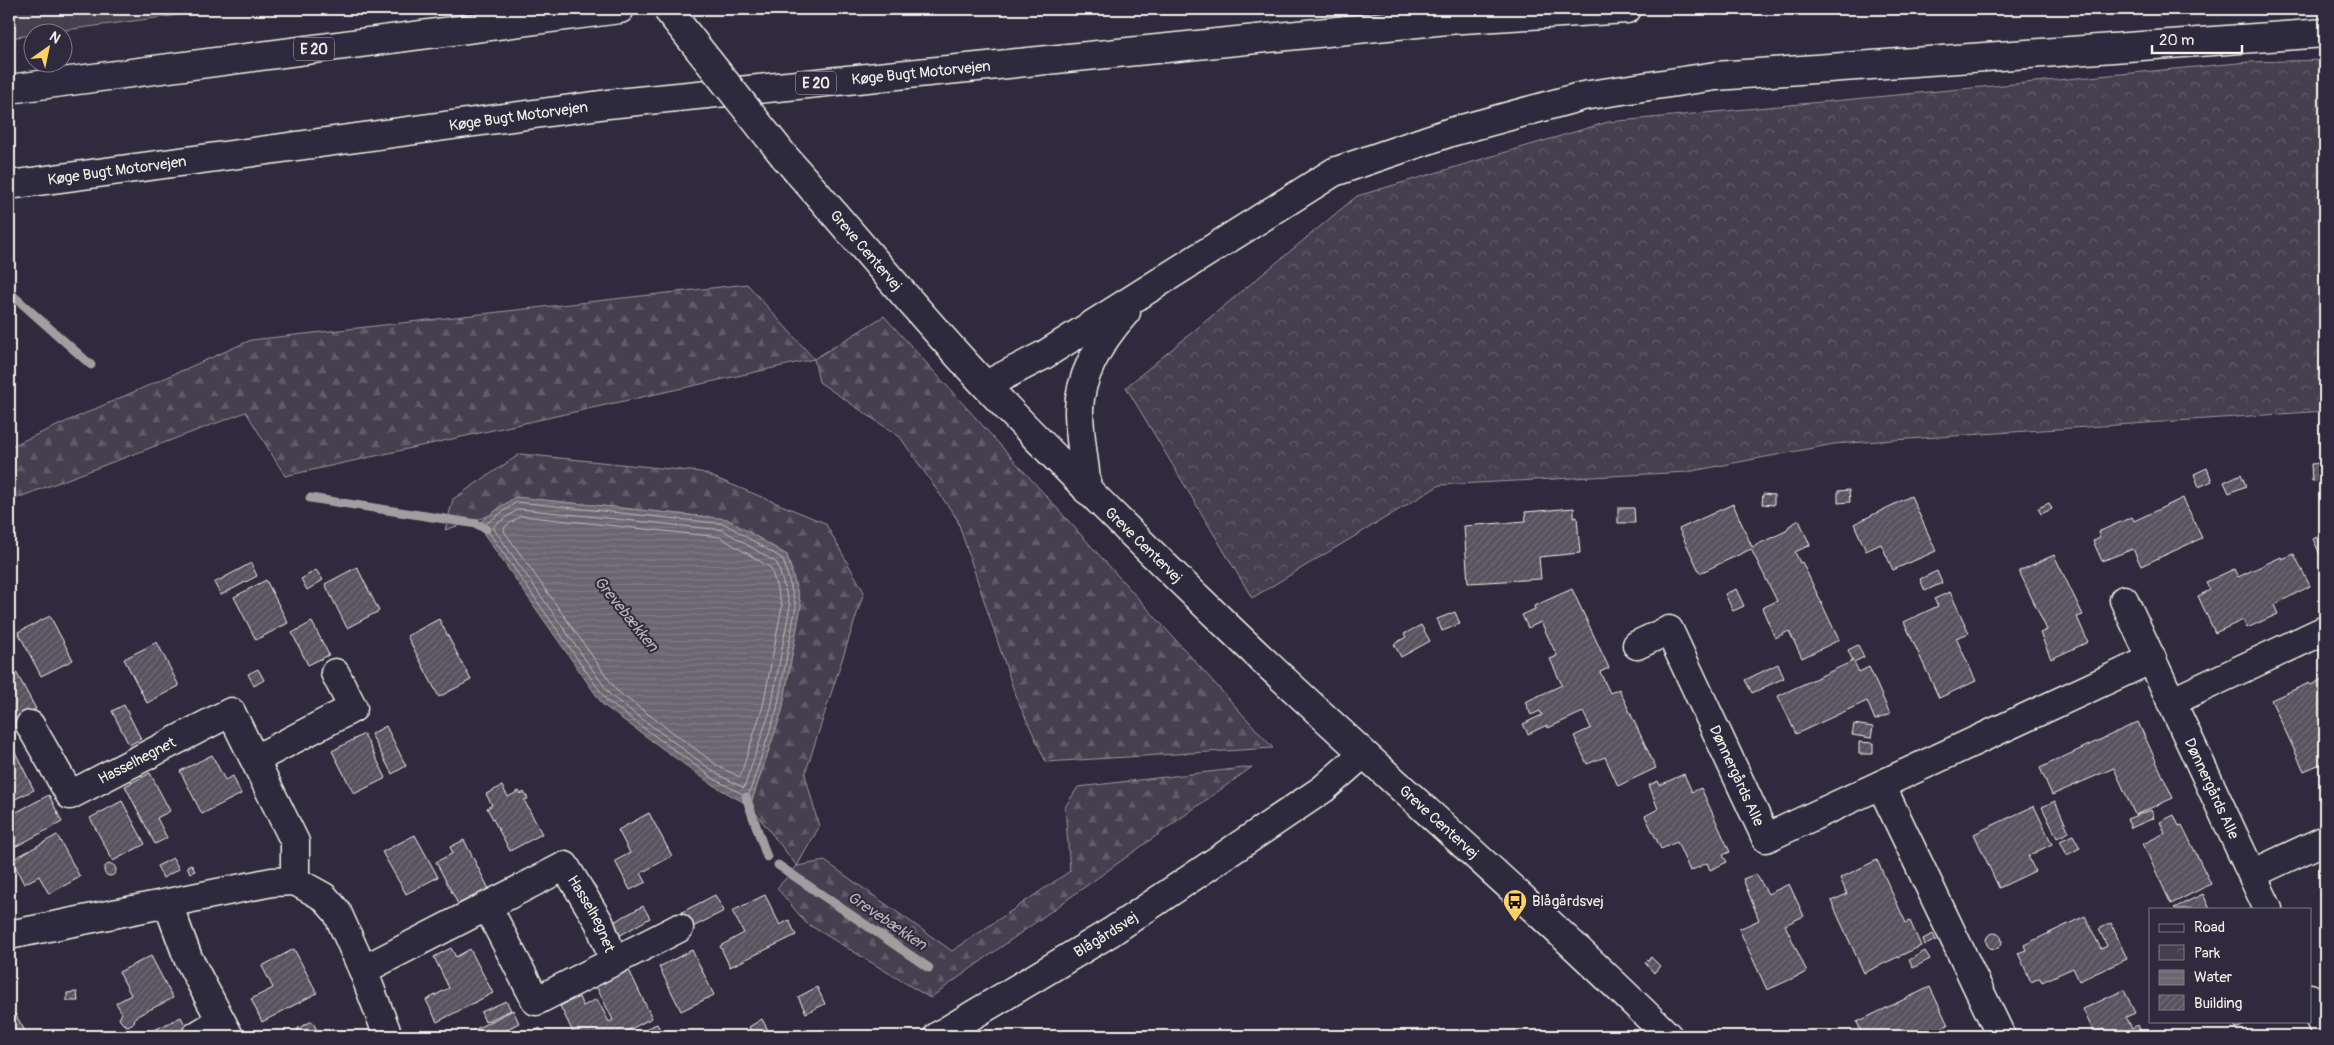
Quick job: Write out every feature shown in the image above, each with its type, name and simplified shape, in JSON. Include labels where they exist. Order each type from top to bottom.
[{"type":"main road","name":"E 20","points":[[9,89],[620,9]]},
{"type":"main road","name":"Greve Centervej","points":[[667,9],[784,156],[986,385],[1088,490],[1224,623],[1363,754],[1584,953],[1668,1036]]},
{"type":"main road","name":"Køge Bugt Motorvejen","points":[[9,185],[608,104],[1447,20],[1626,9]]},
{"type":"main road","points":[[986,385],[1044,355],[1334,172],[1451,132],[1583,96],[1716,76],[2325,33]]},
{"type":"main road","points":[[1088,490],[1079,409],[1086,374],[1106,335],[1146,290]]},
{"type":"main road","name":"Dønnergårds Alle","points":[[2124,600],[2268,908]]},
{"type":"main road","name":"Dønnergårds Alle","points":[[1637,645],[1669,630],[1766,838],[2152,659]]},
{"type":"main road","points":[[2171,702],[2325,630]]},
{"type":"main road","points":[[256,759],[353,708],[335,673]]},
{"type":"main road","name":"Hasselhegnet","points":[[30,725],[70,795],[231,712],[256,759],[295,842],[295,881]]},
{"type":"main road","name":"Blågårdsvej","points":[[938,1036],[1111,932],[1323,789],[1363,754]]},
{"type":"main road","points":[[1881,785],[2002,1036]]},
{"type":"main road","points":[[2252,874],[2325,840]]},
{"type":"main road","name":"Hasselhegnet","points":[[362,970],[565,866],[599,922],[614,961]]},
{"type":"main road","points":[[9,935],[272,882],[295,881],[324,897],[337,912],[388,1036]]},
{"type":"main road","points":[[168,904],[188,958],[225,1028],[196,1036]]},
{"type":"main road","name":"Hasselhegnet","points":[[487,906],[536,1001],[679,928]]},
{"type":"main road","points":[[2312,1002],[2325,1030]]},
{"type":"green space","points":[[9,9],[224,9],[72,29],[72,22],[22,22],[22,36],[9,38]]},
{"type":"green space","points":[[2325,60],[2325,411],[1834,444],[1687,472],[1440,485],[1252,598],[1126,387],[1357,196],[1608,122],[2249,62]]},
{"type":"green space","points":[[747,284],[814,359],[285,476],[246,412],[9,501],[9,447],[251,340]]},
{"type":"green space","points":[[884,316],[1273,748],[1046,762],[1016,697],[957,519],[900,437],[819,382],[814,359]]},
{"type":"green space","points":[[520,454],[701,472],[825,523],[864,592],[805,774],[819,827],[797,866],[750,806],[782,711],[801,605],[787,555],[727,519],[515,497],[489,516],[445,530],[453,499]]},
{"type":"green space","points":[[1252,767],[930,998],[806,923],[777,888],[797,866],[825,861],[952,951],[1070,871],[1065,807],[1078,787]]},
{"type":"water","points":[[515,497],[727,519],[787,555],[801,605],[782,711],[750,806],[711,784],[603,705],[477,524]]},
{"type":"building","points":[[2323,463],[2325,480],[2312,481],[2311,464]]},
{"type":"building","points":[[2207,468],[2212,481],[2199,487],[2194,474]]},
{"type":"building","points":[[2241,474],[2246,486],[2229,493],[2224,482]]},
{"type":"building","points":[[1849,490],[1850,502],[1838,503],[1838,491]]},
{"type":"building","points":[[1763,494],[1774,495],[1774,505],[1762,504]]},
{"type":"building","points":[[1911,496],[1936,551],[1893,570],[1881,544],[1866,551],[1854,524]]},
{"type":"building","points":[[2183,498],[2202,538],[2141,566],[2133,549],[2102,561],[2093,541],[2100,537],[2098,532],[2132,517],[2134,521]]},
{"type":"building","points":[[2049,503],[2052,509],[2041,514],[2038,508]]},
{"type":"building","points":[[1733,504],[1752,547],[1786,531],[1789,526],[1799,520],[1810,545],[1795,552],[1800,563],[1802,562],[1839,640],[1802,658],[1789,631],[1775,638],[1762,608],[1777,601],[1751,549],[1700,573],[1679,529]]},
{"type":"building","points":[[1574,508],[1574,518],[1577,517],[1580,553],[1539,557],[1541,579],[1468,583],[1464,526],[1526,521],[1525,512]]},
{"type":"building","points":[[1618,508],[1634,508],[1635,523],[1618,523]]},
{"type":"building","points":[[2325,533],[2325,565],[2313,539]]},
{"type":"building","points":[[2294,554],[2310,586],[2274,605],[2278,614],[2247,628],[2243,620],[2215,633],[2198,596],[2210,590],[2206,582],[2234,569],[2238,577],[2281,557],[2282,559]]},
{"type":"building","points":[[2054,555],[2083,615],[2077,617],[2088,642],[2051,659],[2040,633],[2047,630],[2019,571]]},
{"type":"building","points":[[251,563],[257,576],[221,595],[214,583]]},
{"type":"building","points":[[357,567],[379,611],[347,628],[325,584]]},
{"type":"building","points":[[316,570],[323,580],[307,590],[301,579]]},
{"type":"building","points":[[1937,571],[1942,583],[1925,591],[1920,579]]},
{"type":"building","points":[[266,580],[288,623],[256,640],[234,597]]},
{"type":"building","points":[[1572,589],[1609,668],[1600,672],[1610,693],[1619,689],[1656,768],[1618,786],[1605,757],[1587,764],[1574,736],[1591,728],[1583,712],[1548,728],[1547,725],[1528,734],[1523,724],[1542,715],[1540,711],[1531,715],[1525,702],[1562,685],[1550,659],[1557,656],[1541,622],[1528,628],[1522,615],[1535,609],[1534,606]]},
{"type":"building","points":[[1736,589],[1744,606],[1733,611],[1725,594]]},
{"type":"building","points":[[1950,592],[1969,633],[1956,638],[1976,681],[1939,698],[1904,622],[1938,606],[1934,599]]},
{"type":"building","points":[[1455,612],[1460,624],[1442,631],[1437,619]]},
{"type":"building","points":[[50,616],[73,660],[41,676],[18,632]]},
{"type":"building","points":[[439,619],[471,680],[439,697],[407,636]]},
{"type":"building","points":[[312,622],[329,655],[308,665],[292,633]]},
{"type":"building","points":[[1421,625],[1430,641],[1401,657],[1394,644],[1406,637],[1404,634]]},
{"type":"building","points":[[157,642],[179,686],[147,703],[124,659]]},
{"type":"building","points":[[1858,645],[1864,657],[1854,662],[1859,672],[1869,667],[1890,714],[1875,720],[1867,701],[1796,734],[1778,696],[1853,661],[1848,650]]},
{"type":"building","points":[[9,659],[36,709],[10,722],[9,719]]},
{"type":"building","points":[[1778,664],[1784,678],[1752,693],[1745,680]]},
{"type":"building","points":[[258,669],[264,680],[254,686],[248,674]]},
{"type":"building","points":[[2322,679],[2325,686],[2325,711],[2322,712],[2325,718],[2325,762],[2304,771],[2271,700]]},
{"type":"building","points":[[124,705],[141,739],[129,745],[112,711]]},
{"type":"building","points":[[2138,722],[2173,798],[2135,815],[2114,768],[2052,795],[2040,768]]},
{"type":"building","points":[[1854,724],[1873,727],[1871,738],[1852,735]]},
{"type":"building","points":[[386,726],[406,766],[392,774],[371,734]]},
{"type":"building","points":[[364,734],[386,778],[354,794],[332,751]]},
{"type":"building","points":[[1859,742],[1873,743],[1873,754],[1859,754]]},
{"type":"building","points":[[12,746],[34,790],[9,802],[9,747]]},
{"type":"building","points":[[212,755],[225,780],[233,776],[241,794],[202,814],[180,771]]},
{"type":"building","points":[[150,773],[170,811],[157,818],[167,838],[155,844],[125,786]]},
{"type":"building","points":[[1684,774],[1692,792],[1701,788],[1730,852],[1723,855],[1727,862],[1710,870],[1707,863],[1690,871],[1677,842],[1661,849],[1645,816],[1658,809],[1649,785],[1658,781],[1660,785]]},
{"type":"building","points":[[502,786],[508,797],[519,791],[521,794],[524,792],[528,799],[524,800],[542,834],[510,851],[487,808],[492,805],[486,794]]},
{"type":"building","points":[[49,795],[62,822],[9,850],[9,816]]},
{"type":"building","points":[[122,801],[145,844],[113,861],[90,818]]},
{"type":"building","points":[[2055,801],[2069,832],[2057,838],[2042,807]]},
{"type":"building","points":[[2034,806],[2052,844],[2028,856],[2035,871],[1999,888],[1974,834]]},
{"type":"building","points":[[2151,810],[2154,818],[2131,828],[2127,819]]},
{"type":"building","points":[[649,813],[672,856],[641,873],[646,882],[630,890],[615,861],[630,853],[618,830]]},
{"type":"building","points":[[2174,815],[2179,826],[2182,825],[2211,884],[2171,904],[2143,844],[2165,833],[2160,822]]},
{"type":"building","points":[[57,835],[80,877],[49,894],[39,876],[24,884],[12,860]]},
{"type":"building","points":[[415,835],[438,877],[406,894],[382,852]]},
{"type":"building","points":[[2073,835],[2080,848],[2067,855],[2060,841]]},
{"type":"building","points":[[464,840],[489,889],[458,904],[436,862],[453,853],[450,847]]},
{"type":"building","points":[[173,858],[179,869],[163,878],[157,866]]},
{"type":"building","points":[[1877,860],[1906,923],[1910,921],[1921,946],[1864,973],[1831,901],[1847,894],[1840,878]]},
{"type":"building","points":[[112,864],[115,865],[115,875],[108,876],[105,875],[104,868],[105,865]]},
{"type":"building","points":[[191,864],[195,871],[190,873],[187,866]]},
{"type":"building","points":[[1756,874],[1768,894],[1789,884],[1804,916],[1785,925],[1807,972],[1767,990],[1739,929],[1759,920],[1743,879]]},
{"type":"building","points":[[2203,894],[2210,908],[2174,908]]},
{"type":"building","points":[[715,895],[724,911],[691,928],[682,912]]},
{"type":"building","points":[[765,895],[780,925],[789,920],[796,935],[730,967],[720,946],[744,933],[732,911]]},
{"type":"building","points":[[643,906],[650,918],[619,936],[612,923]]},
{"type":"building","points":[[2085,916],[2101,949],[2107,946],[2099,929],[2111,923],[2127,959],[2079,981],[2073,968],[2042,982],[2040,978],[2031,982],[2018,953],[2026,950],[2024,945]]},
{"type":"building","points":[[1994,933],[2000,935],[2002,941],[2000,947],[1994,949],[1988,947],[1986,941],[1988,935]]},
{"type":"building","points":[[1933,934],[1936,940],[1925,945],[1923,939]]},
{"type":"building","points":[[451,948],[456,957],[470,949],[493,993],[437,1022],[426,1000],[449,988],[434,957]]},
{"type":"building","points":[[294,949],[317,993],[262,1022],[251,999],[273,988],[262,966]]},
{"type":"building","points":[[692,950],[714,995],[681,1011],[659,967]]},
{"type":"building","points":[[1925,951],[1930,959],[1913,968],[1909,960]]},
{"type":"building","points":[[151,956],[173,998],[135,1017],[134,1023],[128,1026],[119,1019],[122,1013],[116,1003],[131,995],[119,972]]},
{"type":"building","points":[[1651,957],[1660,966],[1654,973],[1645,963]]},
{"type":"building","points":[[629,970],[652,1018],[617,1036],[575,1036],[560,1006],[579,997],[583,1006],[597,999],[609,1022],[613,1020],[596,986]]},
{"type":"building","points":[[817,987],[825,1004],[806,1013],[798,997]]},
{"type":"building","points":[[1930,987],[1948,1025],[1925,1036],[1863,1036],[1857,1022]]},
{"type":"building","points":[[2124,990],[2135,1013],[2126,1017],[2132,1028],[2138,1025],[2143,1036],[2106,1036],[2103,1029],[2094,1033],[2083,1009]]},
{"type":"building","points":[[77,992],[78,1001],[67,1001],[67,993]]},
{"type":"building","points":[[506,1001],[511,1010],[485,1022],[481,1012]]},
{"type":"building","points":[[513,1010],[519,1023],[494,1036],[473,1036],[470,1032]]},
{"type":"building","points":[[15,1014],[28,1036],[9,1036],[9,1017]]},
{"type":"building","points":[[181,1017],[187,1029],[174,1036],[142,1036]]},
{"type":"building","points":[[762,1019],[768,1030],[754,1036],[749,1027]]},
{"type":"building","points":[[312,1021],[320,1036],[301,1036],[297,1029]]},
{"type":"building","points":[[2233,1022],[2250,1022],[2236,1029]]},
{"type":"building","points":[[657,1024],[662,1033],[650,1036],[647,1028]]},
{"type":"building","points":[[540,1028],[544,1036],[525,1036]]},
{"type":"building","points":[[638,1030],[641,1036],[625,1036]]},
{"type":"building","points":[[2161,1030],[2164,1036],[2147,1036]]},
{"type":"waterway","name":"Grevebækken","points":[[9,292],[91,365]]},
{"type":"waterway","name":"Grevebækken","points":[[310,498],[477,524],[486,529]]},
{"type":"waterway","name":"Grevebækken","points":[[746,797],[767,857]]},
{"type":"waterway","name":"Grevebækken","points":[[778,865],[929,968]]},
{"type":"place","name":"Blågårdsvej","points":[[1515,922]]}]
